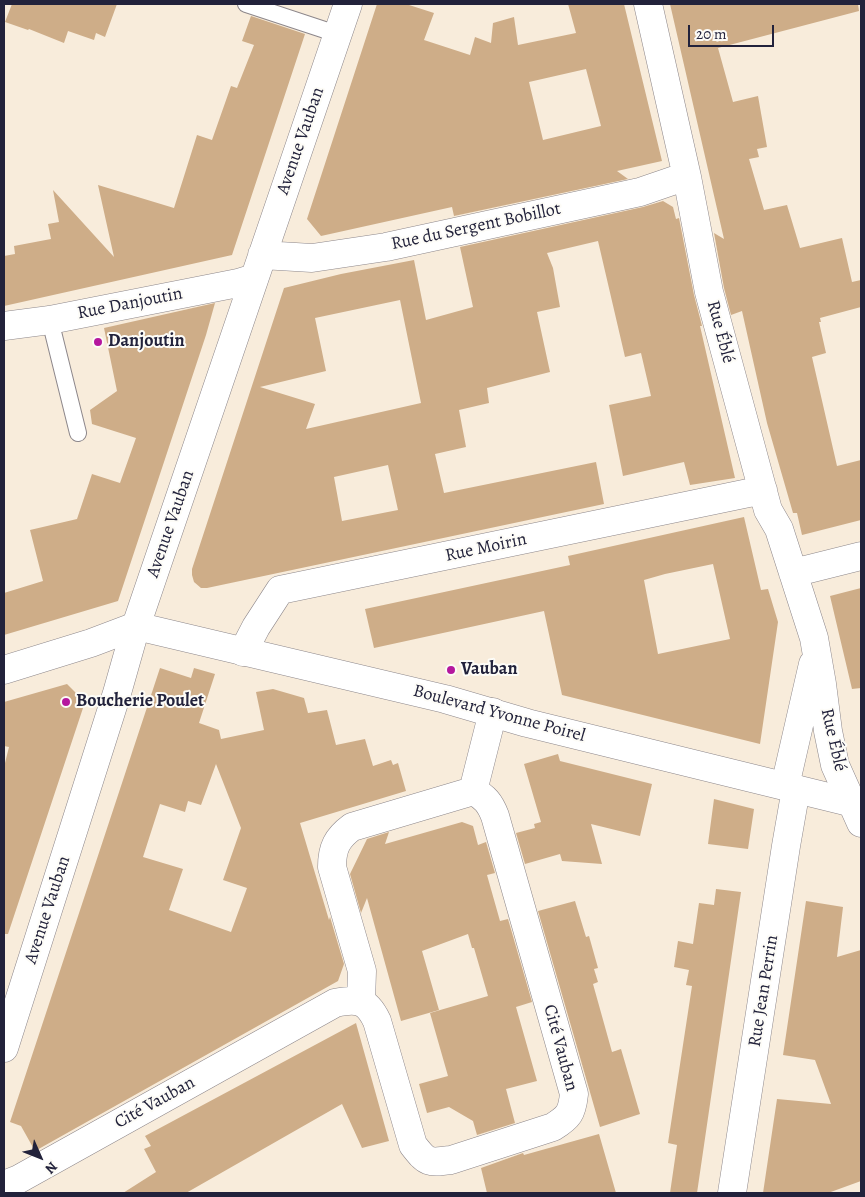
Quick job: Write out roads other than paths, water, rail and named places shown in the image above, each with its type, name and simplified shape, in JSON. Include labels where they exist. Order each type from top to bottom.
[{"type":"street","name":"Avenue Vauban","points":[[4,1048],[117,693],[136,626],[348,4]]},
{"type":"street","name":"Rue Éblé","points":[[648,4],[687,177],[709,292],[768,510],[779,529],[814,638],[835,765],[858,810]]},
{"type":"street","name":"Rue du Sergent Bobillot","points":[[258,266],[386,247],[640,192],[687,177]]},
{"type":"street","name":"Rue Danjoutin","points":[[4,326],[50,320],[238,283],[258,266]]},
{"type":"street","name":"Rue Moirin","points":[[243,652],[256,627],[280,590],[762,490]]},
{"type":"street","points":[[793,573],[861,556]]},
{"type":"street","name":"Boulevard Yvonne Poirel","points":[[136,626],[493,712],[527,723],[791,787],[858,810]]},
{"type":"street","points":[[4,670],[91,644],[136,626]]},
{"type":"street","name":"Rue Éblé","points":[[791,787],[808,680],[816,653]]},
{"type":"street","points":[[361,1001],[362,971],[332,867],[332,855],[335,844],[342,834],[352,827],[473,791],[493,712]]},
{"type":"street","name":"Rue Jean Perrin","points":[[732,1193],[786,846],[791,787]]},
{"type":"street","name":"Cité Vauban","points":[[4,1185],[335,1003],[353,1000],[361,1001],[368,1006],[377,1021],[413,1144],[423,1158],[434,1162],[451,1160],[553,1127],[566,1119],[573,1109],[574,1094],[495,816],[490,802],[482,795],[473,791]]},
{"type":"lane","points":[[246,4],[337,34]]},
{"type":"lane","points":[[50,320],[78,433]]},
{"type":"place","name":"Danjoutin","points":[[98,342]]},
{"type":"place","name":"Vauban","points":[[451,670]]},
{"type":"place","name":"Boucherie Poulet","points":[[66,702]]}]
